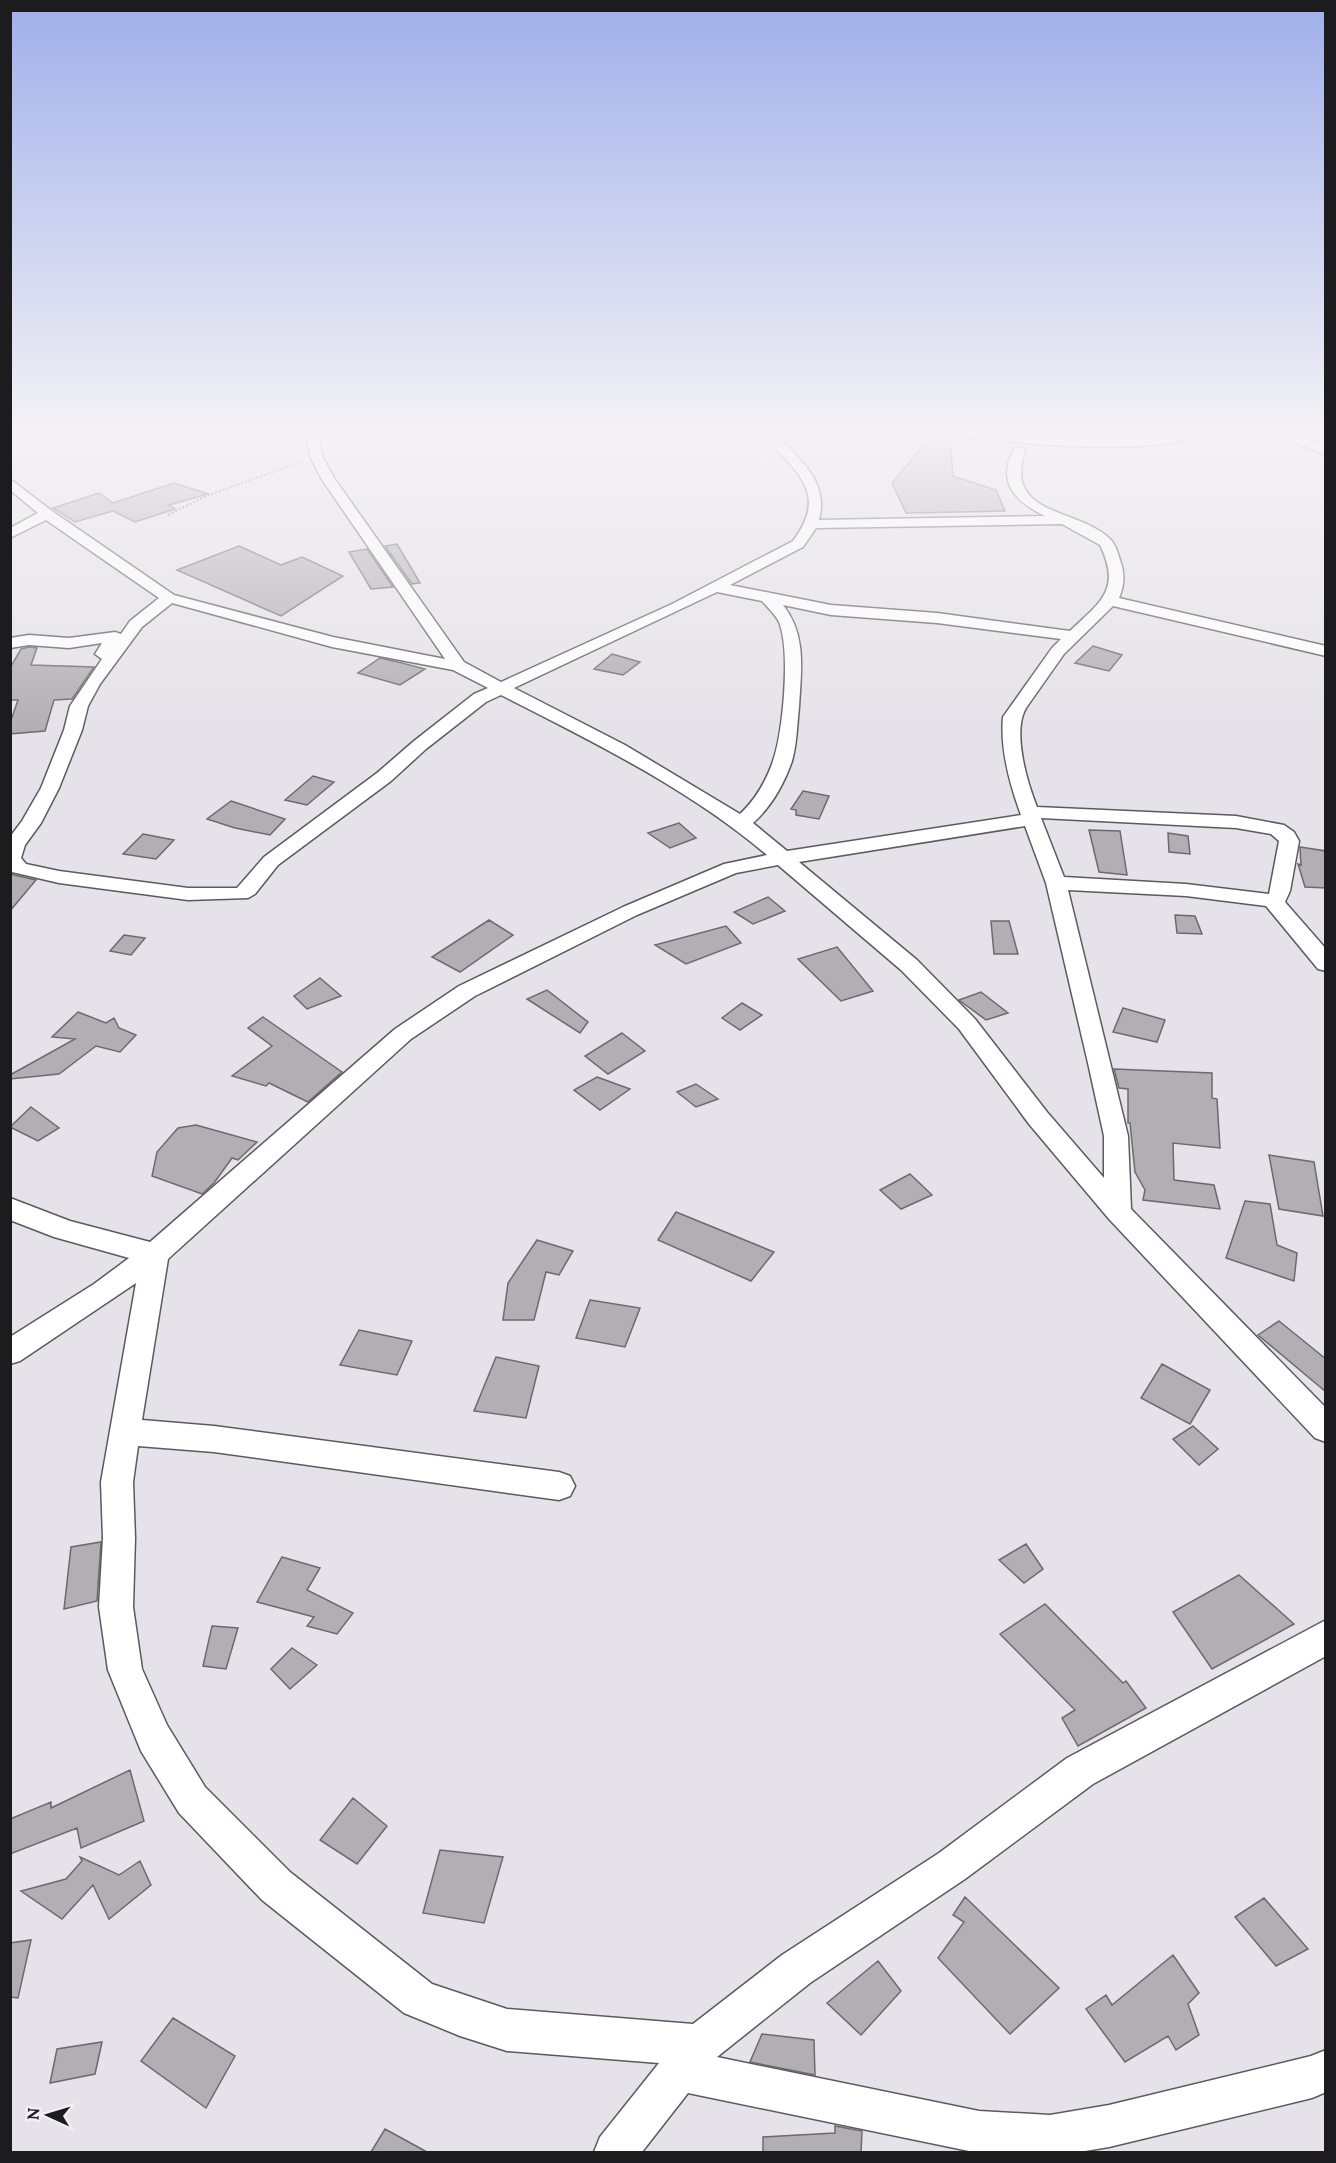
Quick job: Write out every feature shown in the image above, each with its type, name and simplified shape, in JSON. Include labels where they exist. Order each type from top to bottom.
[{"type":"street","points":[[69,529],[169,598],[332,642],[458,666],[619,749],[741,823],[909,965],[967,1023],[1038,1118],[1118,1212],[1326,1429]]},
{"type":"street","points":[[365,529],[458,666]]},
{"type":"street","points":[[169,598],[136,624],[79,706],[73,730],[50,788],[31,823],[15,844],[10,858],[19,868],[59,877],[188,894],[241,894],[248,890],[271,861],[384,777],[480,698],[716,587],[798,544],[809,529]]},
{"type":"street","points":[[1079,529],[1105,543],[1116,571],[1114,592],[1110,601],[1058,651],[1032,690],[1018,706],[1012,717],[1011,743],[1019,784],[1056,884],[1116,1136],[1118,1212]]},
{"type":"street","points":[[716,587],[831,610],[937,618],[1072,636]]},
{"type":"street","points":[[741,823],[754,813],[771,787],[783,762],[787,742],[794,662],[793,649],[786,623],[768,599]]},
{"type":"street","points":[[1110,601],[1326,651]]},
{"type":"street","points":[[10,643],[29,640],[69,643],[115,637],[101,657],[112,656]]},
{"type":"street","points":[[10,1352],[104,1292],[155,1254],[363,1068],[403,1034],[442,1006],[467,990],[540,954],[676,890],[731,868],[1031,815],[1202,818],[1271,827],[1282,832],[1288,841],[1280,891],[1278,898],[1273,901],[1186,890],[1056,884]]},
{"type":"street","points":[[1273,901],[1326,964]]},
{"type":"street","points":[[10,1208],[41,1223],[155,1254]]},
{"type":"street","points":[[155,1254],[117,1482],[119,1538],[116,1607],[125,1670],[154,1738],[192,1800],[276,1886],[418,1999],[460,2016],[507,2030],[689,2057],[980,2142],[1050,2136],[1097,2128],[1312,2077],[1326,2071]]},
{"type":"street","points":[[125,1432],[214,1439],[559,1486]]},
{"type":"street","points":[[615,2152],[689,2057],[796,1969],[952,1866],[1080,1772],[1326,1636]]},
{"type":"building","points":[[397,544],[420,583],[412,584],[385,546]]},
{"type":"building","points":[[239,546],[281,565],[302,557],[343,576],[281,616],[177,570]]},
{"type":"building","points":[[367,549],[393,587],[371,589],[349,552]]},
{"type":"building","points":[[1093,646],[1122,655],[1109,671],[1075,663]]},
{"type":"building","points":[[37,648],[31,665],[94,667],[72,699],[54,700],[45,731],[10,734],[10,723],[18,700],[10,700],[10,668],[21,649]]},
{"type":"building","points":[[612,654],[640,662],[623,675],[594,669]]},
{"type":"building","points":[[380,658],[425,669],[400,685],[358,673]]},
{"type":"building","points":[[313,776],[334,782],[307,805],[285,800]]},
{"type":"building","points":[[803,791],[829,796],[819,819],[796,815],[796,810],[791,809]]},
{"type":"building","points":[[231,801],[285,819],[270,835],[235,828],[207,819]]},
{"type":"building","points":[[679,823],[696,838],[670,848],[648,833]]},
{"type":"building","points":[[1089,830],[1120,831],[1127,875],[1099,872]]},
{"type":"building","points":[[1168,833],[1188,836],[1190,854],[1169,852]]},
{"type":"building","points":[[143,834],[174,840],[156,859],[123,854]]},
{"type":"building","points":[[1300,847],[1326,851],[1326,888],[1305,887],[1298,864],[1301,865]]},
{"type":"building","points":[[10,874],[36,880],[10,911]]},
{"type":"building","points":[[768,897],[785,911],[753,924],[734,912]]},
{"type":"building","points":[[1175,915],[1195,916],[1202,934],[1177,933]]},
{"type":"building","points":[[489,920],[513,935],[460,972],[432,957]]},
{"type":"building","points":[[991,921],[1009,921],[1018,954],[994,954]]},
{"type":"building","points":[[726,926],[741,943],[686,964],[655,945]]},
{"type":"building","points":[[124,935],[145,938],[131,955],[110,951]]},
{"type":"building","points":[[837,947],[873,991],[841,1001],[798,959]]},
{"type":"building","points":[[320,978],[341,996],[307,1009],[294,996]]},
{"type":"building","points":[[547,990],[588,1022],[580,1033],[527,999]]},
{"type":"building","points":[[981,992],[1008,1013],[986,1020],[959,1000]]},
{"type":"building","points":[[742,1003],[762,1015],[740,1030],[722,1018]]},
{"type":"building","points":[[1123,1008],[1165,1020],[1157,1042],[1113,1032]]},
{"type":"building","points":[[78,1012],[106,1023],[114,1018],[119,1028],[136,1035],[120,1052],[96,1046],[59,1074],[10,1079],[10,1075],[75,1039],[52,1037]]},
{"type":"building","points":[[263,1017],[342,1072],[308,1102],[269,1083],[266,1086],[232,1076],[272,1046],[248,1028]]},
{"type":"building","points":[[622,1033],[645,1051],[608,1074],[585,1056]]},
{"type":"building","points":[[1114,1069],[1212,1073],[1212,1098],[1217,1099],[1220,1148],[1173,1143],[1174,1180],[1214,1185],[1220,1209],[1143,1200],[1145,1190],[1135,1172],[1130,1123],[1128,1123],[1128,1089],[1119,1088]]},
{"type":"building","points":[[597,1077],[630,1089],[600,1110],[574,1090]]},
{"type":"building","points":[[696,1084],[718,1099],[696,1107],[677,1092]]},
{"type":"building","points":[[31,1107],[59,1128],[38,1141],[10,1127]]},
{"type":"building","points":[[196,1125],[257,1142],[238,1160],[232,1158],[214,1183],[202,1194],[152,1176],[157,1152],[178,1128]]},
{"type":"building","points":[[1269,1155],[1314,1162],[1323,1216],[1279,1209]]},
{"type":"building","points":[[910,1174],[932,1195],[901,1209],[880,1190]]},
{"type":"building","points":[[1245,1201],[1270,1204],[1277,1245],[1297,1253],[1294,1281],[1226,1258]]},
{"type":"building","points":[[676,1212],[774,1252],[751,1281],[658,1240]]},
{"type":"building","points":[[537,1240],[573,1251],[559,1275],[546,1272],[534,1320],[503,1320],[508,1283]]},
{"type":"building","points":[[590,1300],[640,1308],[625,1347],[576,1338]]},
{"type":"building","points":[[1279,1321],[1326,1359],[1326,1392],[1258,1335]]},
{"type":"building","points":[[359,1330],[412,1341],[397,1375],[340,1365]]},
{"type":"building","points":[[496,1357],[539,1366],[526,1418],[474,1411]]},
{"type":"building","points":[[1162,1364],[1210,1390],[1190,1424],[1141,1398]]},
{"type":"building","points":[[1193,1426],[1218,1449],[1199,1465],[1173,1439]]},
{"type":"building","points":[[101,1542],[97,1601],[64,1609],[71,1547]]},
{"type":"building","points":[[1026,1544],[1043,1569],[1024,1583],[999,1560]]},
{"type":"building","points":[[282,1557],[320,1568],[307,1590],[353,1613],[337,1634],[307,1626],[314,1617],[257,1602]]},
{"type":"building","points":[[1239,1575],[1294,1624],[1212,1669],[1173,1612]]},
{"type":"building","points":[[1045,1604],[1123,1683],[1126,1681],[1146,1708],[1078,1746],[1062,1718],[1075,1710],[1000,1634]]},
{"type":"building","points":[[212,1626],[238,1628],[226,1669],[203,1666]]},
{"type":"building","points":[[292,1648],[317,1665],[290,1689],[271,1669]]},
{"type":"building","points":[[130,1770],[144,1821],[81,1848],[77,1828],[10,1854],[10,1819],[51,1802],[51,1808]]},
{"type":"building","points":[[353,1798],[387,1826],[357,1864],[320,1840]]},
{"type":"building","points":[[440,1850],[503,1857],[484,1923],[423,1913]]},
{"type":"building","points":[[80,1857],[119,1875],[140,1861],[151,1885],[109,1919],[93,1885],[62,1919],[21,1891],[66,1879],[82,1861]]},
{"type":"building","points":[[965,1897],[1059,1988],[1010,2034],[938,1958],[964,1922],[953,1915]]},
{"type":"building","points":[[1264,1898],[1308,1949],[1276,1966],[1235,1917]]},
{"type":"building","points":[[31,1940],[18,1998],[10,1997],[10,1943]]},
{"type":"building","points":[[1173,1955],[1199,1993],[1188,2004],[1199,2035],[1176,2050],[1168,2036],[1125,2062],[1086,2009],[1106,1995],[1112,2005]]},
{"type":"building","points":[[878,1961],[901,1991],[861,2035],[827,2003]]},
{"type":"building","points":[[173,2018],[235,2056],[206,2108],[141,2061]]},
{"type":"building","points":[[762,2034],[814,2040],[815,2075],[750,2062]]},
{"type":"building","points":[[102,2042],[95,2074],[50,2083],[57,2049]]},
{"type":"building","points":[[835,2126],[862,2131],[861,2152],[763,2152],[763,2137],[835,2133]]},
{"type":"building","points":[[385,2129],[427,2152],[371,2152]]}]
